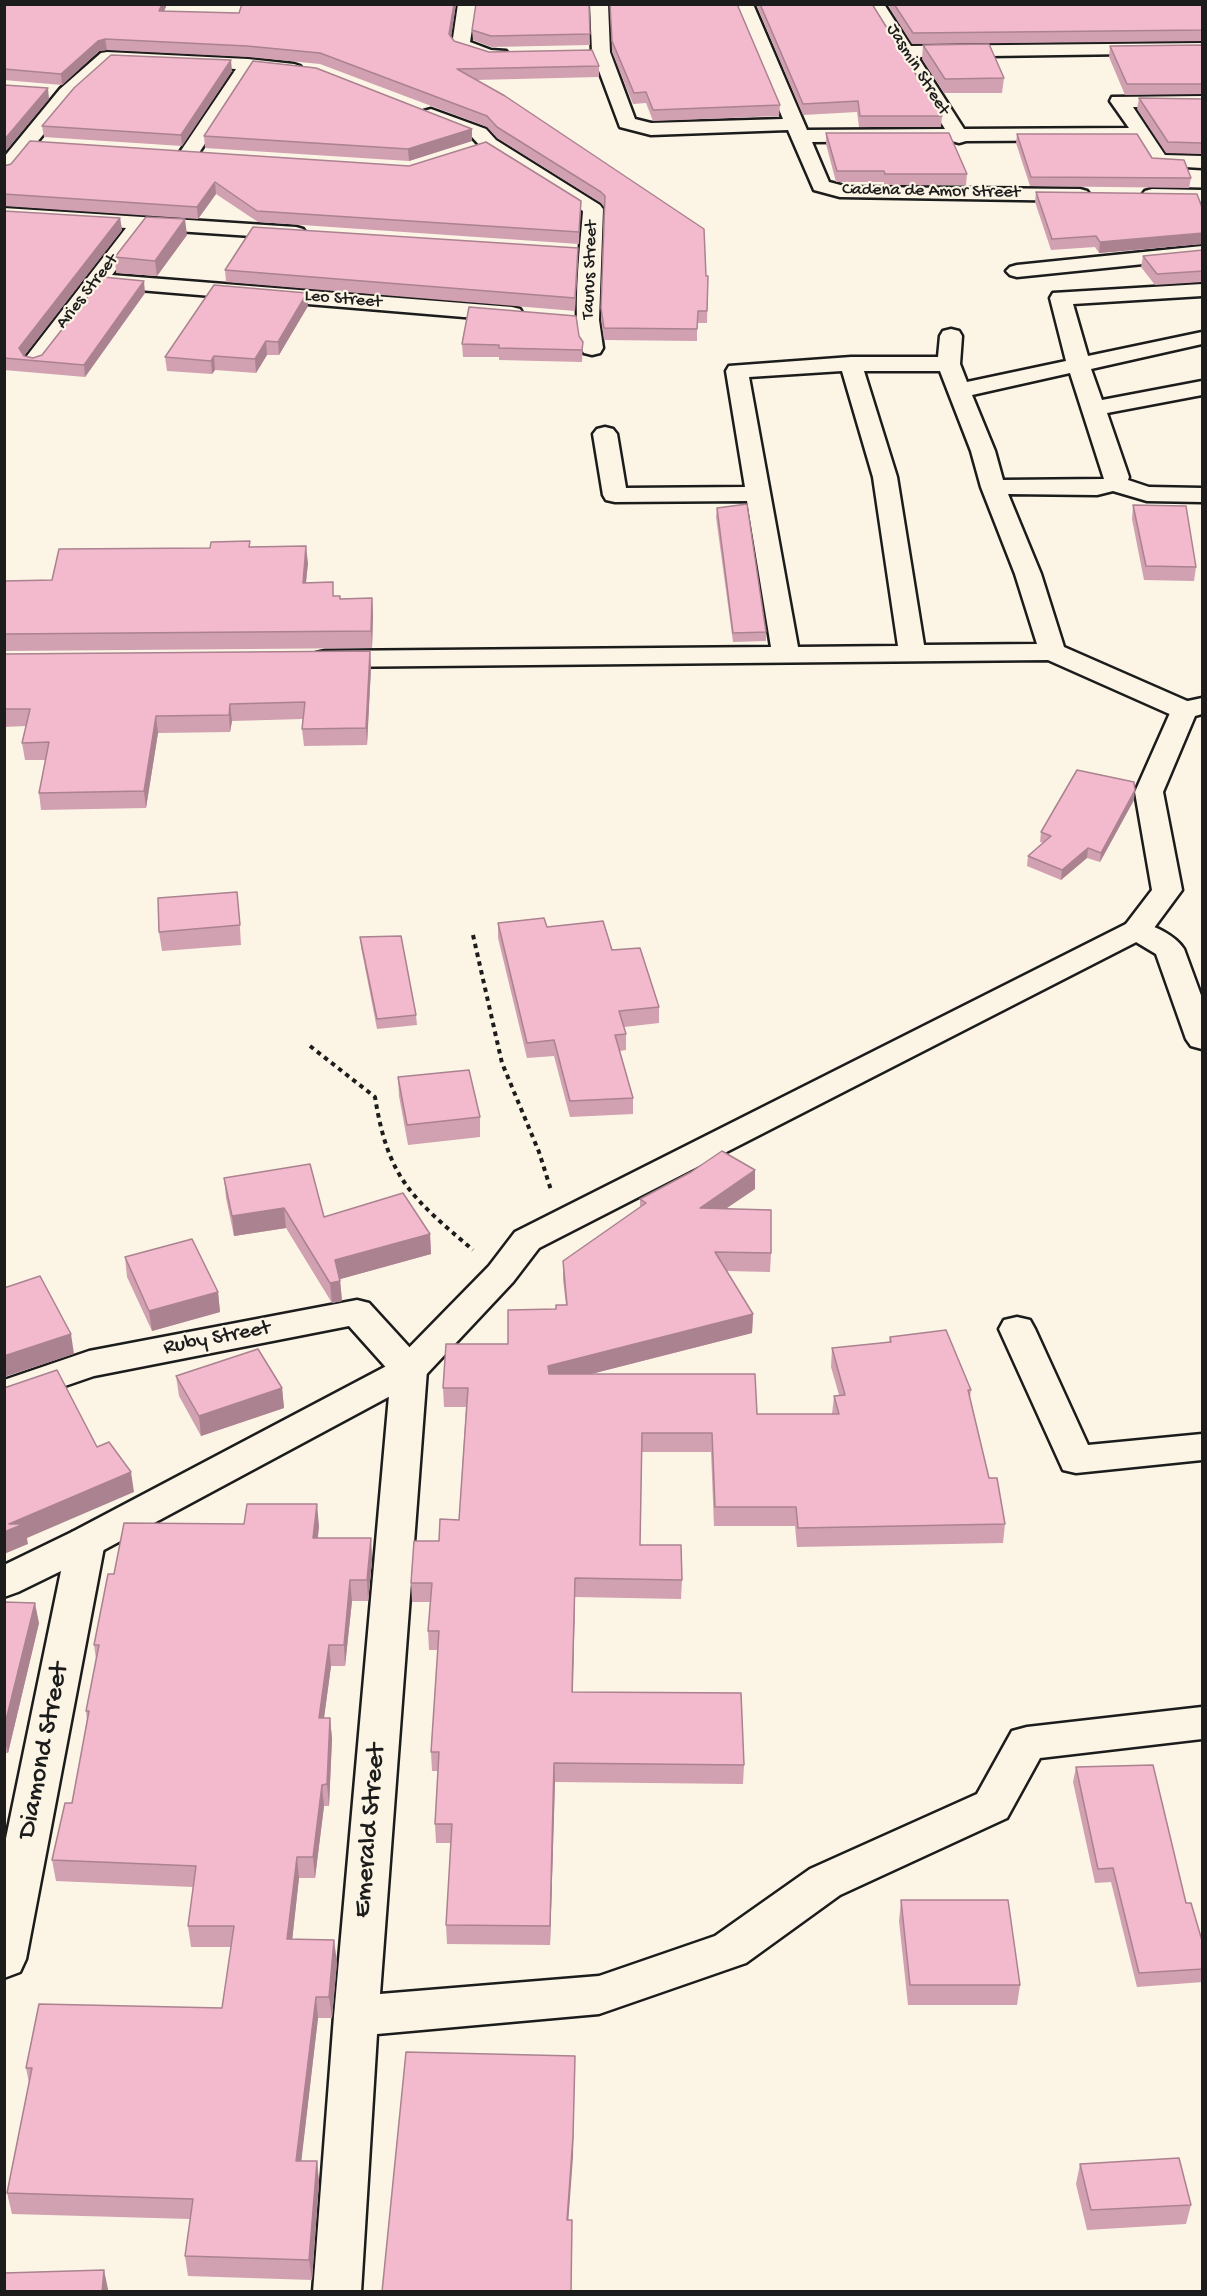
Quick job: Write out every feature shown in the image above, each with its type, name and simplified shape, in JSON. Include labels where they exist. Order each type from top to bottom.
[{"type":"street","points":[[467,4],[461,45],[489,55],[520,54]]},
{"type":"street","points":[[599,4],[601,52],[627,123],[651,129],[796,130],[959,137],[1143,134]]},
{"type":"street","name":"Cadena de Amor Street","points":[[744,4],[820,186],[847,193],[1096,195]]},
{"type":"street","name":"Jasmin Street","points":[[875,4],[959,137]]},
{"type":"street","points":[[906,52],[1203,48]]},
{"type":"street","points":[[582,53],[601,52]]},
{"type":"street","points":[[4,170],[67,93],[107,57],[248,64],[309,71]]},
{"type":"street","points":[[188,155],[248,64]]},
{"type":"street","points":[[46,91],[67,93]]},
{"type":"street","points":[[1203,102],[1119,101],[1143,134],[1158,161],[1203,162]]},
{"type":"street","name":"Taurus Street","points":[[415,109],[479,133],[489,144],[593,209],[588,320],[592,348]]},
{"type":"street","points":[[25,144],[48,146]]},
{"type":"street","points":[[466,151],[489,144]]},
{"type":"street","points":[[165,153],[212,156]]},
{"type":"street","points":[[1131,195],[1203,196]]},
{"type":"street","points":[[4,214],[319,235]]},
{"type":"street","name":"Aries Street","points":[[34,361],[141,222]]},
{"type":"street","points":[[568,252],[592,253]]},
{"type":"street","points":[[1017,271],[1203,252]]},
{"type":"street","name":"Leo Street","points":[[97,280],[530,315]]},
{"type":"street","points":[[1114,484],[1117,477],[1079,366],[1061,298],[1203,290]]},
{"type":"street","points":[[565,318],[588,320]]},
{"type":"street","points":[[951,336],[949,364],[983,451],[993,487],[1028,574],[1052,652]]},
{"type":"street","points":[[959,391],[1203,338]]},
{"type":"street","points":[[786,655],[737,371],[851,364],[949,364]]},
{"type":"street","points":[[851,364],[885,477],[912,653]]},
{"type":"street","points":[[1095,408],[1200,394]]},
{"type":"street","points":[[605,434],[615,495],[759,494]]},
{"type":"street","points":[[993,487],[1097,488],[1114,484],[1147,494],[1203,495]]},
{"type":"street","points":[[4,1582],[86,1542],[409,1370],[501,1274],[527,1240],[1137,930],[1167,890],[1149,792],[1193,708],[1052,652],[303,659]]},
{"type":"street","points":[[1137,930],[1170,949],[1203,1039]]},
{"type":"street","name":"Ruby Street","points":[[4,1394],[89,1364],[357,1312],[409,1370]]},
{"type":"street","points":[[1017,1329],[1076,1460],[1203,1447]]},
{"type":"street","name":"Emerald Street","points":[[337,2292],[356,2016],[409,1370]]},
{"type":"street","name":"Diamond Street","points":[[4,1959],[86,1542]]},
{"type":"street","points":[[356,2016],[599,1995],[730,1950],[825,1882],[992,1806],[1027,1743],[1203,1723]]},
{"type":"path","points":[[473,935],[502,1063],[539,1152],[561,1222]]},
{"type":"path","points":[[310,1046],[375,1097],[380,1131],[395,1171],[426,1209],[501,1274]]},
{"type":"building","points":[[4,4],[162,4],[159,11],[239,13],[242,4],[454,4],[449,34],[454,41],[489,52],[592,50],[599,66],[457,69],[505,96],[704,229],[706,276],[708,276],[707,311],[698,311],[697,329],[604,328],[601,308],[605,196],[497,127],[487,116],[320,53],[247,46],[105,39],[98,41],[61,74],[4,69]]},
{"type":"building","points":[[476,4],[589,4],[590,34],[491,36],[472,30]]},
{"type":"building","points":[[610,4],[737,4],[780,105],[653,110],[646,92],[634,93],[612,41]]},
{"type":"building","points":[[760,4],[872,4],[942,116],[860,116],[858,101],[803,104]]},
{"type":"building","points":[[894,4],[1203,4],[1203,30],[913,33]]},
{"type":"building","points":[[989,44],[1004,78],[945,79],[923,45]]},
{"type":"building","points":[[1203,45],[1203,84],[1127,84],[1110,46]]},
{"type":"building","points":[[111,55],[231,60],[181,135],[42,126],[74,88]]},
{"type":"building","points":[[253,61],[316,68],[472,129],[408,149],[204,136]]},
{"type":"building","points":[[4,85],[48,88],[4,140]]},
{"type":"building","points":[[1139,98],[1203,99],[1203,143],[1168,142]]},
{"type":"building","points":[[826,133],[949,133],[967,174],[885,174],[884,171],[837,171]]},
{"type":"building","points":[[1017,134],[1137,134],[1152,158],[1184,160],[1191,178],[1031,177]]},
{"type":"building","points":[[30,141],[409,166],[486,142],[581,201],[579,232],[257,211],[215,182],[197,207],[4,194],[4,166],[11,164]]},
{"type":"building","points":[[1036,192],[1197,194],[1203,210],[1203,233],[1100,242],[1096,236],[1052,239]]},
{"type":"building","points":[[4,211],[120,218],[19,348],[24,356],[33,358],[42,355],[103,277],[144,281],[84,365],[4,358]]},
{"type":"building","points":[[146,217],[185,219],[155,261],[115,257]]},
{"type":"building","points":[[253,227],[578,248],[575,298],[225,270]]},
{"type":"building","points":[[1203,250],[1203,271],[1157,274],[1143,256]]},
{"type":"building","points":[[214,285],[307,293],[278,342],[266,341],[255,359],[214,356],[211,361],[165,357]]},
{"type":"building","points":[[469,307],[576,316],[579,336],[583,342],[582,350],[499,348],[499,345],[462,344]]},
{"type":"building","points":[[747,504],[766,632],[733,633],[717,508]]},
{"type":"building","points":[[1133,505],[1186,506],[1196,567],[1146,566]]},
{"type":"building","points":[[250,541],[249,547],[306,546],[303,583],[333,582],[333,596],[340,596],[340,599],[372,598],[371,631],[4,634],[4,581],[52,580],[59,549],[210,548],[211,542]]},
{"type":"building","points":[[370,651],[366,728],[302,729],[305,702],[230,704],[229,715],[156,716],[144,791],[39,793],[49,742],[22,743],[30,709],[4,709],[4,654]]},
{"type":"building","points":[[1077,770],[1134,782],[1135,790],[1101,853],[1088,848],[1062,870],[1028,856],[1051,836],[1041,832]]},
{"type":"building","points":[[237,892],[240,925],[159,932],[158,898]]},
{"type":"building","points":[[544,918],[547,927],[603,921],[612,950],[640,948],[659,1007],[619,1011],[626,1034],[615,1035],[633,1098],[570,1101],[554,1040],[527,1043],[498,923]]},
{"type":"building","points":[[401,936],[416,1015],[377,1019],[360,937]]},
{"type":"building","points":[[469,1070],[480,1117],[407,1125],[398,1077]]},
{"type":"building","points":[[722,1151],[755,1170],[700,1208],[771,1210],[771,1253],[715,1252],[753,1314],[548,1366],[549,1374],[755,1374],[757,1414],[839,1414],[834,1396],[845,1395],[832,1348],[891,1342],[890,1337],[946,1330],[971,1390],[968,1390],[989,1478],[997,1478],[1005,1524],[798,1528],[796,1507],[715,1507],[712,1433],[642,1433],[640,1545],[681,1545],[682,1580],[575,1578],[572,1692],[741,1693],[744,1765],[554,1763],[550,1926],[446,1925],[452,1824],[435,1824],[439,1752],[431,1752],[439,1631],[428,1631],[432,1583],[411,1583],[414,1541],[439,1541],[440,1519],[459,1520],[468,1388],[443,1388],[446,1344],[508,1344],[508,1310],[556,1309],[556,1305],[567,1305],[563,1261],[646,1203],[640,1199],[691,1172]]},
{"type":"building","points":[[310,1164],[324,1217],[403,1193],[430,1234],[335,1260],[340,1281],[330,1283],[284,1208],[232,1216],[224,1178]]},
{"type":"building","points":[[192,1239],[218,1292],[149,1311],[125,1257]]},
{"type":"building","points":[[40,1276],[71,1334],[4,1356],[4,1288]]},
{"type":"building","points":[[258,1349],[282,1388],[199,1416],[176,1376]]},
{"type":"building","points":[[57,1370],[97,1447],[109,1442],[131,1472],[9,1524],[24,1524],[4,1532],[4,1388]]},
{"type":"building","points":[[247,1504],[317,1504],[313,1538],[371,1538],[367,1580],[350,1580],[344,1645],[329,1645],[319,1718],[330,1718],[327,1784],[322,1785],[313,1857],[297,1857],[287,1939],[334,1940],[329,1997],[316,1997],[296,2161],[317,2161],[309,2260],[185,2256],[193,2199],[7,2193],[32,2068],[26,2068],[39,2004],[222,2008],[234,1926],[188,1926],[196,1866],[52,1860],[65,1803],[72,1803],[99,1645],[94,1645],[108,1574],[114,1574],[124,1523],[244,1524]]},
{"type":"building","points":[[4,1602],[35,1603],[4,1728]]},
{"type":"building","points":[[1153,1765],[1186,1903],[1191,1903],[1203,1944],[1203,1969],[1139,1973],[1113,1868],[1098,1869],[1076,1767]]},
{"type":"building","points":[[901,1900],[1008,1900],[1020,1985],[910,1985]]},
{"type":"building","points":[[406,2052],[575,2056],[573,2137],[567,2220],[572,2220],[571,2292],[382,2292]]},
{"type":"building","points":[[1179,2158],[1191,2205],[1091,2210],[1080,2164]]},
{"type":"building","points":[[104,2270],[102,2292],[4,2292],[4,2273]]}]
